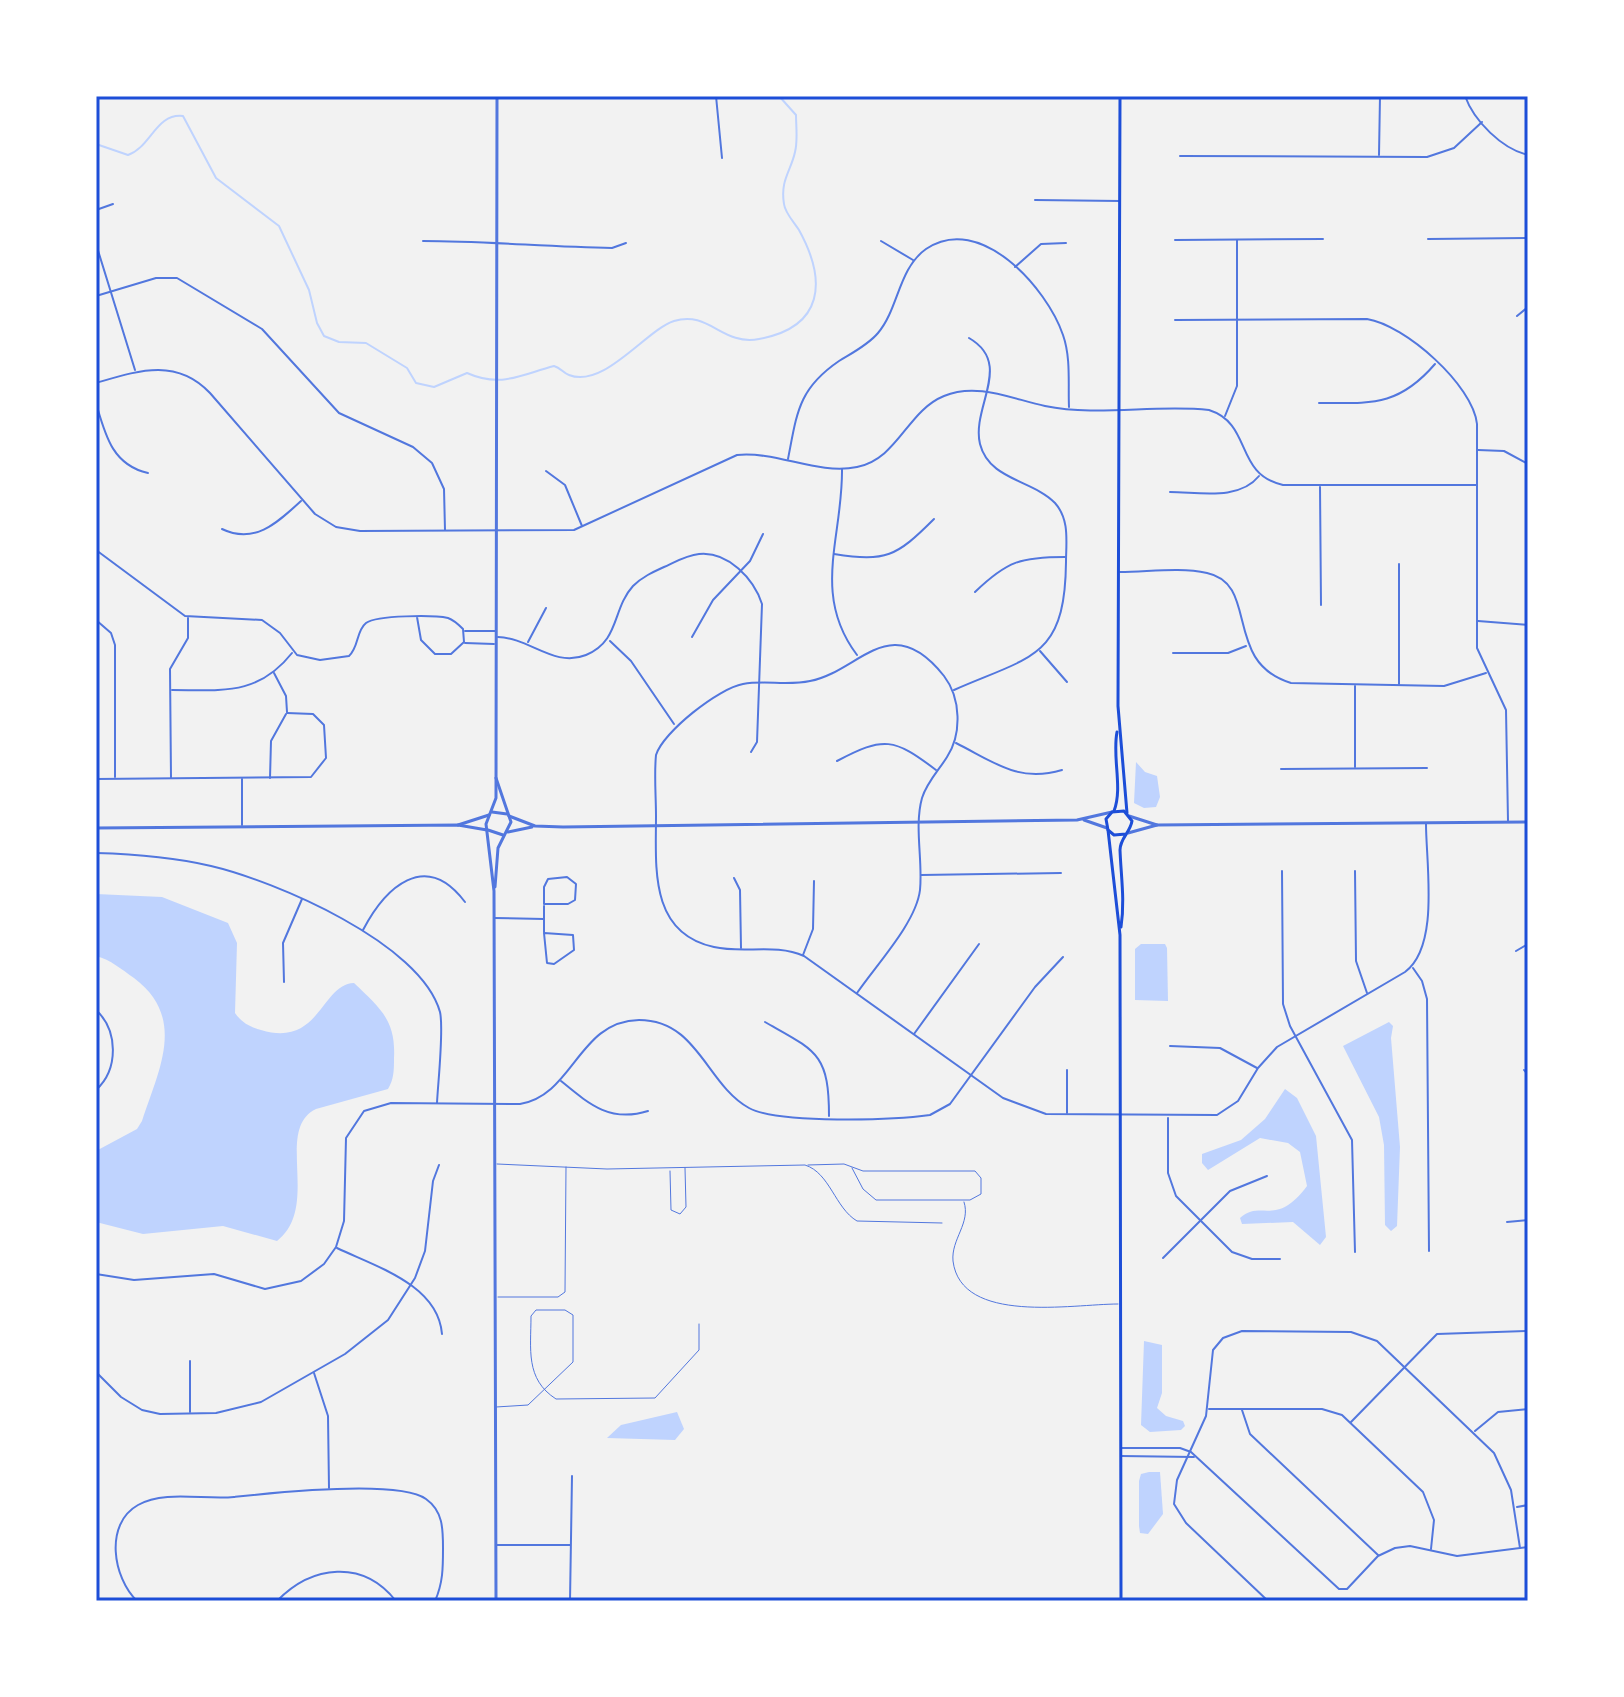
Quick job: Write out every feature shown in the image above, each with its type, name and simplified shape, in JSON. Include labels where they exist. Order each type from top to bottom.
[{"type":"main road","points":[[1120,96],[1118,728],[1132,825],[1120,847],[1125,889],[1120,935]]},
{"type":"main road","points":[[1118,728],[1114,748],[1118,799],[1113,812],[1106,819],[1115,871],[1120,935],[1121,1601]]},
{"type":"main road","points":[[1113,812],[1128,814]]},
{"type":"main road","points":[[1108,829],[1118,836],[1127,833]]},
{"type":"street","points":[[496,1601],[494,891],[488,830],[489,815],[496,802],[497,96]]},
{"type":"street","points":[[716,96],[722,158]]},
{"type":"street","points":[[1379,157],[1380,96]]},
{"type":"street","points":[[1465,96],[1482,122],[1513,150],[1528,155]]},
{"type":"street","points":[[1180,156],[1379,157],[1442,154],[1454,148],[1482,122]]},
{"type":"street","points":[[1035,200],[1121,201]]},
{"type":"street","points":[[96,210],[113,204]]},
{"type":"street","points":[[1428,239],[1528,238]]},
{"type":"street","points":[[787,460],[805,390],[816,378],[881,330],[914,260],[928,248],[956,239],[990,248],[1014,268],[1052,310],[1064,338],[1069,408]]},
{"type":"street","points":[[1175,240],[1323,239]]},
{"type":"street","points":[[1224,417],[1237,386],[1237,240]]},
{"type":"street","points":[[423,241],[497,243],[519,247],[612,248],[626,243]]},
{"type":"street","points":[[881,241],[914,260]]},
{"type":"street","points":[[1014,268],[1041,244],[1066,243]]},
{"type":"street","points":[[96,244],[135,371]]},
{"type":"street","points":[[96,296],[156,278],[177,278],[262,329],[339,413],[413,447],[432,463],[444,489],[445,531]]},
{"type":"street","points":[[1517,316],[1528,307]]},
{"type":"street","points":[[1175,320],[1377,321],[1399,329],[1464,391],[1473,406],[1476,450],[1477,648],[1487,673],[1505,703],[1508,721],[1508,822]]},
{"type":"street","points":[[953,691],[1028,659],[1039,651],[1054,634],[1066,600],[1066,525],[1057,506],[1047,496],[998,471],[983,453],[979,434],[988,392],[989,361],[984,349],[969,338]]},
{"type":"street","points":[[1319,403],[1389,400],[1409,389],[1436,363]]},
{"type":"street","points":[[96,383],[135,371],[167,369],[200,383],[302,500],[320,518],[345,529],[558,531],[583,527],[728,457],[756,455],[842,469],[878,459],[931,402],[957,391],[988,392],[1069,408],[1201,409],[1224,417],[1236,429],[1248,461],[1259,475],[1283,485],[1476,485]]},
{"type":"street","points":[[96,403],[114,452],[131,467],[148,473]]},
{"type":"street","points":[[1476,450],[1504,451],[1528,464]]},
{"type":"street","points":[[842,469],[840,519],[832,554],[836,620],[857,656]]},
{"type":"street","points":[[546,471],[565,485],[583,527]]},
{"type":"street","points":[[1170,492],[1236,491],[1248,487],[1259,475]]},
{"type":"street","points":[[1320,486],[1321,605]]},
{"type":"street","points":[[222,529],[239,535],[260,533],[302,500]]},
{"type":"street","points":[[832,554],[865,559],[886,558],[900,550],[934,519]]},
{"type":"street","points":[[692,637],[713,600],[756,552],[763,534]]},
{"type":"street","points":[[96,550],[187,617],[262,620],[280,633],[293,652],[320,660],[344,658],[355,649],[366,623],[379,618],[417,617],[450,618],[464,631],[496,634],[527,643],[556,658],[587,655],[609,639],[627,593],[644,577],[699,553],[721,557],[741,571],[755,587],[762,604],[757,742],[751,752]]},
{"type":"street","points":[[975,592],[995,573],[1021,560],[1066,557]]},
{"type":"street","points":[[1399,564],[1399,685]]},
{"type":"street","points":[[1119,572],[1196,572],[1222,579],[1236,595],[1247,645],[1259,665],[1282,681],[1302,686],[1457,684],[1487,673]]},
{"type":"street","points":[[527,643],[546,608]]},
{"type":"street","points":[[171,778],[172,664],[188,638],[187,617]]},
{"type":"street","points":[[417,617],[421,640],[435,654],[451,654],[464,643],[496,644]]},
{"type":"street","points":[[96,620],[111,633],[115,645],[115,779]]},
{"type":"street","points":[[1476,621],[1528,625]]},
{"type":"street","points":[[464,631],[464,643]]},
{"type":"street","points":[[609,639],[631,661],[675,725]]},
{"type":"street","points":[[1173,653],[1228,653],[1247,645]]},
{"type":"street","points":[[857,993],[914,911],[920,875],[923,795],[955,742],[957,712],[953,691],[937,668],[908,649],[883,647],[857,656],[825,676],[808,682],[735,686],[675,725],[663,738],[656,755],[656,886],[670,919],[697,942],[717,948],[780,949],[803,956],[1018,1106],[1046,1114],[1211,1116],[1229,1109],[1241,1097],[1268,1055],[1412,967],[1422,954],[1426,939],[1426,822]]},
{"type":"street","points":[[1039,651],[1067,682]]},
{"type":"street","points":[[171,690],[237,690],[274,673],[293,652]]},
{"type":"street","points":[[270,778],[271,741],[287,713],[286,696],[274,673]]},
{"type":"street","points":[[1355,686],[1355,768]]},
{"type":"street","points":[[96,779],[311,777],[326,758],[326,733],[320,719],[308,712],[287,713]]},
{"type":"street","points":[[955,742],[1013,773],[1037,776],[1062,770]]},
{"type":"street","points":[[837,761],[871,744],[890,743],[904,747],[937,771]]},
{"type":"street","points":[[1281,769],[1427,768]]},
{"type":"street","points":[[242,778],[242,827]]},
{"type":"street","points":[[494,891],[498,875],[498,848],[510,825],[496,778]]},
{"type":"street","points":[[458,825],[500,811],[535,826]]},
{"type":"street","points":[[96,828],[458,825],[488,830],[496,835],[535,826],[1084,820],[1113,812]]},
{"type":"street","points":[[1128,814],[1157,825]]},
{"type":"street","points":[[1084,820],[1108,829]]},
{"type":"street","points":[[1127,833],[1157,825],[1528,822]]},
{"type":"street","points":[[96,853],[150,856],[212,866],[303,898],[363,931],[403,961],[436,1001],[442,1027],[437,1103]]},
{"type":"street","points":[[1282,871],[1283,1004],[1295,1036],[1352,1140],[1355,1252]]},
{"type":"street","points":[[1355,871],[1356,961],[1367,994]]},
{"type":"street","points":[[920,875],[1061,873]]},
{"type":"street","points":[[544,904],[573,902],[574,881],[567,877],[548,879],[544,887],[544,904],[544,933],[547,963],[554,964],[574,950],[573,935],[544,933]]},
{"type":"street","points":[[363,931],[388,891],[413,878],[436,880],[451,887],[465,902]]},
{"type":"street","points":[[734,878],[740,890],[741,949]]},
{"type":"street","points":[[803,956],[813,929],[814,881]]},
{"type":"street","points":[[284,982],[283,943],[303,898]]},
{"type":"street","points":[[494,918],[544,919]]},
{"type":"street","points":[[914,1034],[979,944]]},
{"type":"street","points":[[1516,951],[1528,944]]},
{"type":"street","points":[[96,1274],[134,1280],[214,1274],[257,1288],[275,1288],[310,1276],[336,1247],[344,1221],[346,1138],[364,1111],[378,1105],[494,1104],[538,1100],[602,1031],[628,1021],[653,1021],[689,1041],[726,1088],[750,1108],[779,1118],[930,1115],[950,1104],[1035,987],[1063,957]]},
{"type":"street","points":[[1412,967],[1422,981],[1427,999],[1429,1251]]},
{"type":"street","points":[[96,1010],[109,1026],[112,1052],[107,1076],[96,1090]]},
{"type":"street","points":[[765,1022],[819,1058],[829,1079],[830,1117]]},
{"type":"street","points":[[1170,1046],[1220,1048],[1258,1068]]},
{"type":"street","points":[[1067,1070],[1067,1114]]},
{"type":"street","points":[[1524,1070],[1528,1075]]},
{"type":"street","points":[[559,1080],[609,1115],[631,1117],[648,1111]]},
{"type":"street","points":[[1168,1117],[1170,1185],[1200,1221],[1237,1255],[1280,1259]]},
{"type":"street","points":[[96,1372],[121,1397],[142,1410],[190,1414],[228,1412],[251,1406],[313,1372],[373,1334],[397,1309],[411,1286],[425,1251],[433,1181],[439,1165]]},
{"type":"street","points":[[1163,1258],[1230,1191],[1267,1176]]},
{"type":"street","points":[[1507,1222],[1528,1220]]},
{"type":"street","points":[[336,1247],[411,1286],[436,1308],[442,1334]]},
{"type":"street","points":[[1350,1423],[1431,1337],[1445,1331],[1528,1331]]},
{"type":"street","points":[[1268,1601],[1179,1516],[1174,1504],[1174,1488],[1207,1409],[1213,1350],[1223,1338],[1234,1333],[1359,1333],[1377,1341],[1475,1431],[1500,1462],[1515,1507],[1520,1548]]},
{"type":"street","points":[[190,1361],[190,1414]]},
{"type":"street","points":[[313,1372],[328,1416],[329,1490]]},
{"type":"street","points":[[1207,1409],[1322,1409],[1342,1415],[1427,1498],[1435,1528],[1431,1550]]},
{"type":"street","points":[[1242,1409],[1250,1434],[1378,1556]]},
{"type":"street","points":[[1475,1431],[1498,1412],[1528,1409]]},
{"type":"street","points":[[1121,1448],[1180,1448],[1196,1457],[1333,1586],[1343,1590],[1378,1556],[1401,1547],[1457,1556],[1528,1547]]},
{"type":"street","points":[[1121,1456],[1190,1454]]},
{"type":"street","points":[[570,1601],[572,1476]]},
{"type":"street","points":[[137,1601],[122,1578],[116,1538],[123,1519],[139,1504],[152,1499],[329,1490],[408,1491],[433,1504],[443,1530],[443,1577],[435,1601]]},
{"type":"street","points":[[1515,1507],[1528,1505]]},
{"type":"street","points":[[496,1545],[570,1545]]},
{"type":"street","points":[[277,1601],[302,1578],[332,1573],[365,1576],[387,1589],[396,1601]]},
{"type":"lane","points":[[494,1164],[685,1168],[715,1164],[827,1163],[852,1168],[975,1171],[981,1178],[981,1194],[961,1201],[878,1201],[865,1191],[852,1168]]},
{"type":"lane","points":[[495,1297],[558,1297],[565,1292],[566,1165]]},
{"type":"lane","points":[[805,1165],[817,1171],[847,1214],[857,1221],[942,1223]]},
{"type":"lane","points":[[670,1168],[671,1210],[679,1214],[686,1207],[685,1168]]},
{"type":"lane","points":[[970,1200],[953,1256],[958,1278],[974,1297],[1001,1305],[1121,1304]]},
{"type":"lane","points":[[961,1201],[966,1205]]},
{"type":"lane","points":[[495,1407],[525,1407],[545,1391],[574,1359],[575,1319],[567,1310],[536,1310],[532,1314],[532,1372],[545,1391],[556,1399],[655,1398],[699,1350],[699,1324]]},
{"type":"water","points":[[1136,762],[1145,772],[1157,776],[1160,797],[1156,807],[1144,808],[1134,803]]},
{"type":"water","points":[[96,894],[162,897],[228,923],[237,943],[235,1013],[250,1026],[281,1033],[296,1030],[308,1023],[334,993],[354,983],[379,1008],[389,1024],[394,1062],[393,1078],[388,1089],[316,1109],[304,1119],[298,1133],[296,1209],[290,1226],[277,1241],[223,1226],[143,1234],[96,1222],[96,1151],[137,1129],[142,1121],[161,1063],[164,1027],[160,1010],[150,993],[120,968],[96,956]]},
{"type":"water","points":[[1141,944],[1165,944],[1167,948],[1168,1001],[1135,1000],[1135,949]]},
{"type":"water","points":[[1389,1022],[1393,1026],[1391,1038],[1400,1147],[1397,1226],[1391,1231],[1385,1225],[1384,1145],[1379,1117],[1343,1046]]},
{"type":"water","points":[[1285,1089],[1297,1098],[1316,1136],[1326,1237],[1320,1245],[1293,1222],[1242,1224],[1240,1218],[1255,1211],[1278,1210],[1296,1199],[1307,1186],[1300,1152],[1288,1143],[1260,1138],[1208,1170],[1202,1163],[1202,1154],[1241,1140],[1265,1119]]},
{"type":"water","points":[[1144,1341],[1162,1345],[1162,1393],[1157,1408],[1166,1416],[1183,1421],[1185,1426],[1181,1430],[1150,1432],[1141,1425]]},
{"type":"water","points":[[677,1412],[684,1429],[675,1440],[607,1438],[621,1425]]},
{"type":"water","points":[[1160,1472],[1163,1514],[1148,1534],[1140,1533],[1139,1481],[1141,1474]]},
{"type":"waterway","points":[[96,144],[128,155],[136,151],[166,120],[183,116],[216,178],[279,226],[309,290],[317,323],[324,336],[339,342],[366,343],[407,368],[416,383],[434,387],[467,373],[501,380],[554,366],[569,375],[582,377],[610,366],[674,321],[697,320],[746,340],[781,333],[808,313],[816,284],[814,267],[799,230],[786,211],[783,196],[796,147],[796,115],[779,96]]}]
